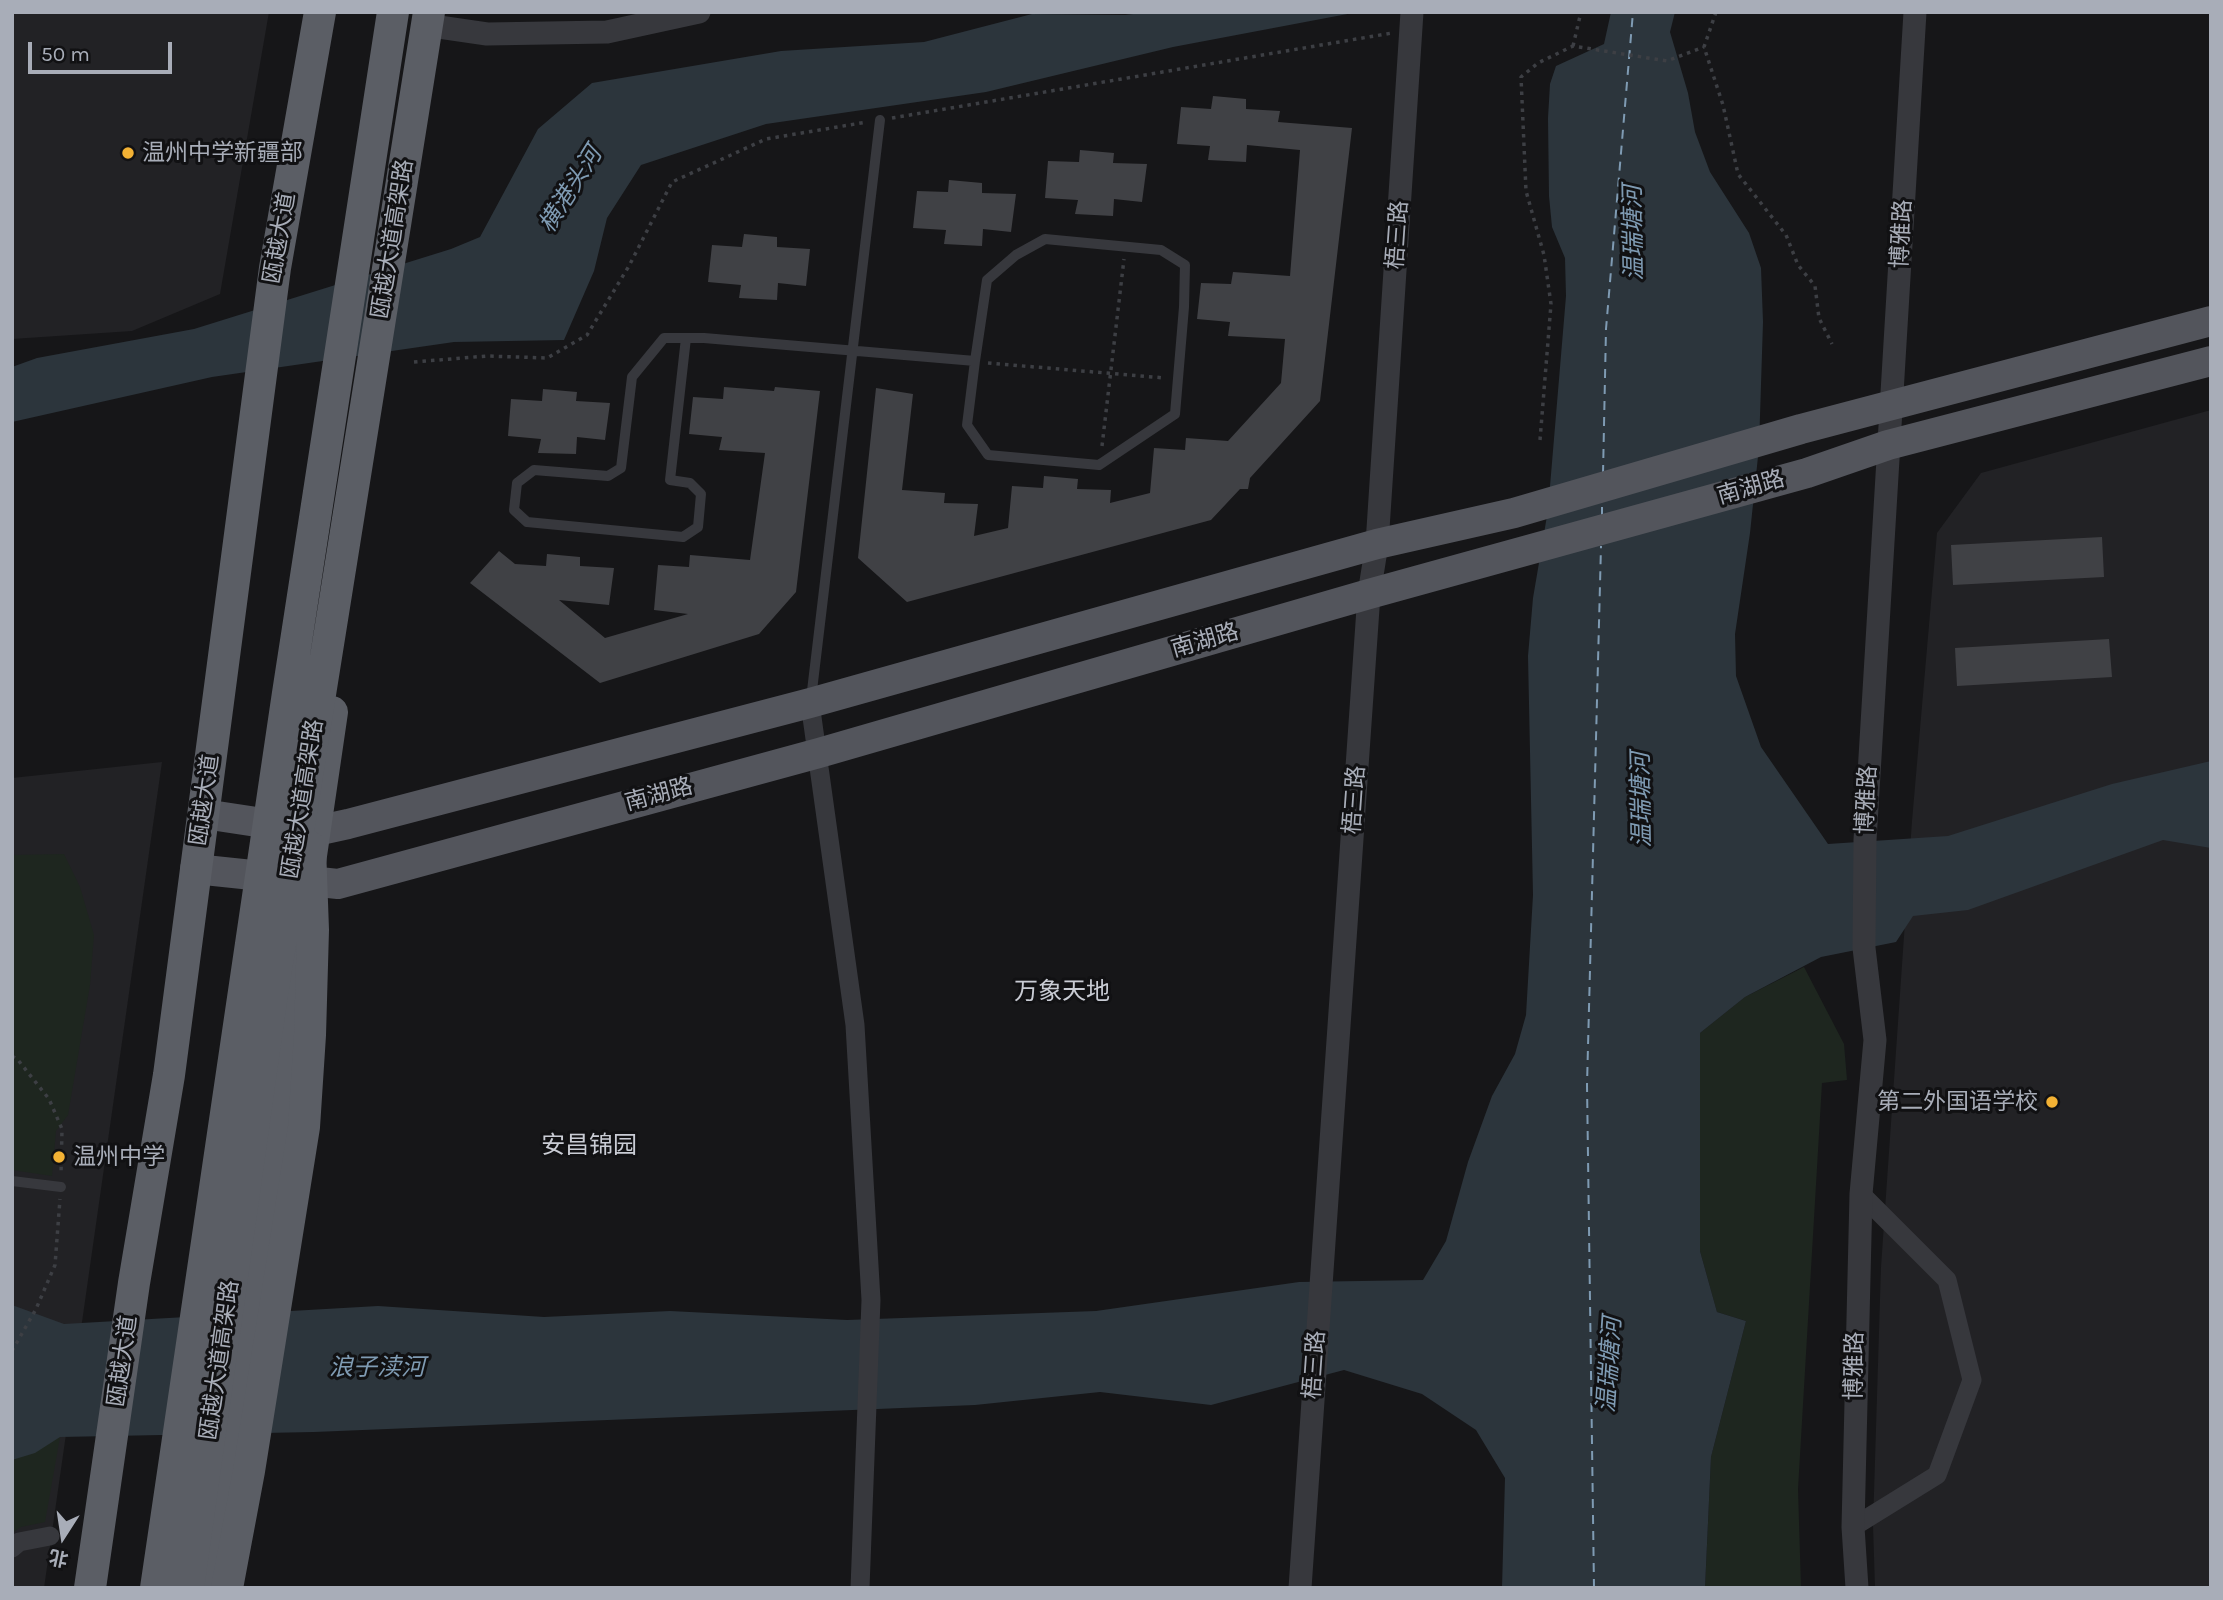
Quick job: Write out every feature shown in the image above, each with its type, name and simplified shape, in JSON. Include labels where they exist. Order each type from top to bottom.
[{"type":"highway","name":"瓯越大道","points":[[90,1588],[134,1283],[169,1075],[275,268],[320,12]]},
{"type":"highway","name":"瓯越大道高架路","points":[[156,1588],[288,693],[394,12]]},
{"type":"highway","name":"瓯越大道高架路","points":[[188,1588],[271,1001],[431,17]]},
{"type":"highway","points":[[212,1588],[285,1096],[307,880],[431,17]]},
{"type":"highway","points":[[228,1588],[304,1127],[313,930],[307,776]]},
{"type":"main road","name":"南湖路","points":[[204,814],[316,831],[810,703],[1377,544],[1514,513],[1801,429],[2211,321]]},
{"type":"main road","name":"南湖路","points":[[195,869],[338,884],[819,752],[1807,472],[1888,445],[2211,361]]},
{"type":"street","points":[[431,17],[487,34],[607,32],[699,12]]},
{"type":"street","name":"博雅路","points":[[1857,1588],[1853,1527],[1861,1194],[1875,1040],[1864,948],[1865,840],[1915,12]]},
{"type":"street","name":"梧三路","points":[[1300,1588],[1369,594],[1377,544],[1412,21]]},
{"type":"street","points":[[810,703],[819,752],[855,1025],[872,1300],[860,1588]]},
{"type":"street","points":[[1853,1527],[1937,1475],[1972,1380],[1947,1280],[1861,1194]]},
{"type":"street","points":[[12,1548],[19,1542],[50,1536]]},
{"type":"lane","points":[[810,703],[880,120]]},
{"type":"lane","points":[[1045,239],[1125,246],[1161,250],[1185,264],[1175,414],[1099,465],[988,456],[967,425],[987,280],[1016,255],[1045,239]]},
{"type":"lane","points":[[686,338],[670,480],[690,483],[701,494],[698,527],[683,537],[527,522],[513,510],[517,483],[534,470],[608,476],[621,468],[632,377],[664,338],[686,338],[853,350],[975,361]]},
{"type":"lane","points":[[12,1181],[61,1186]]},
{"type":"path","points":[[1573,46],[1581,12]]},
{"type":"path","points":[[1716,12],[1704,47],[1723,105],[1738,174],[1786,235],[1798,265],[1815,286],[1819,318],[1832,344]]},
{"type":"path","points":[[1540,440],[1551,304],[1544,255],[1526,191],[1521,77],[1538,63],[1573,46],[1667,61],[1704,47]]},
{"type":"path","points":[[1099,465],[1125,246]]},
{"type":"path","points":[[975,361],[1178,379]]},
{"type":"path","points":[[12,1351],[36,1309]]},
{"type":"shaded area","name":"温州中学新疆部","points":[[12,12],[269,12],[220,294],[132,331],[12,339]]},
{"type":"shaded area","name":"第二外国语学校","points":[[2211,410],[2211,1588],[1875,1588],[1873,1525],[1881,1267],[1912,821],[1937,533],[1981,473]]},
{"type":"shaded area","name":"温州中学","points":[[162,762],[44,1588],[12,1588],[12,778]]},
{"type":"shaded area","points":[[64,854],[80,887],[94,935],[90,985],[68,1115],[56,1131],[52,1176],[12,1170],[12,855]]},
{"type":"shaded area","points":[[1804,967],[1844,1044],[1847,1080],[1822,1083],[1798,1489],[1801,1588],[1705,1588],[1711,1457],[1746,1321],[1717,1312],[1700,1251],[1700,1033],[1745,997]]},
{"type":"shaded area","points":[[60,1437],[45,1522],[21,1527],[12,1533],[12,1460]]},
{"type":"water","name":"横港头河","points":[[1149,12],[1358,12],[1173,47],[986,92],[766,124],[641,165],[607,218],[594,271],[564,340],[454,342],[212,377],[12,422],[12,367],[37,358],[194,329],[451,249],[480,237],[538,129],[592,83],[781,51],[924,42],[1032,14],[1125,15]]},
{"type":"water","points":[[1611,12],[1675,12],[1670,32],[1688,93],[1695,132],[1710,172],[1749,233],[1761,268],[1763,322],[1759,447],[1735,634],[1736,676],[1761,747],[1828,844],[1948,836],[2112,784],[2211,761],[2211,848],[2163,840],[1968,910],[1913,916],[1896,942],[1821,957],[1745,997],[1700,1033],[1700,1251],[1717,1312],[1746,1321],[1711,1457],[1705,1588],[1502,1588],[1505,1478],[1476,1430],[1422,1394],[1344,1370],[1211,1405],[1100,1392],[975,1405],[314,1432],[60,1437],[35,1453],[12,1460],[12,1305],[64,1324],[378,1306],[544,1317],[670,1311],[847,1320],[1096,1311],[1299,1282],[1423,1280],[1446,1241],[1468,1162],[1492,1096],[1515,1054],[1526,1015],[1533,895],[1528,656],[1533,598],[1548,510],[1566,296],[1565,258],[1552,227],[1549,196],[1550,84],[1556,66],[1604,44]]},
{"type":"building","points":[[1213,96],[1246,99],[1246,109],[1280,111],[1278,122],[1352,128],[1320,401],[1250,478],[1248,489],[1240,489],[1211,520],[907,602],[858,558],[876,388],[913,394],[902,490],[945,493],[944,503],[978,504],[974,536],[1008,528],[1012,486],[1043,488],[1044,476],[1078,479],[1077,489],[1111,490],[1110,503],[1150,493],[1154,448],[1185,450],[1186,438],[1228,441],[1281,383],[1285,339],[1228,336],[1230,322],[1197,319],[1201,283],[1231,284],[1233,272],[1290,276],[1300,150],[1247,145],[1246,162],[1208,160],[1210,146],[1177,144],[1181,107],[1211,109]]},
{"type":"building","points":[[1080,150],[1114,153],[1113,163],[1147,164],[1142,202],[1114,199],[1113,216],[1075,214],[1078,200],[1045,198],[1048,161],[1079,162]]},
{"type":"building","points":[[949,180],[982,183],[982,193],[1016,194],[1011,232],[983,229],[982,246],[944,244],[946,230],[913,228],[917,191],[948,192]]},
{"type":"building","points":[[744,234],[777,237],[777,247],[810,249],[806,286],[778,283],[777,300],[739,298],[741,285],[708,282],[712,245],[742,247]]},
{"type":"building","points":[[724,387],[774,391],[775,387],[820,391],[796,592],[759,634],[600,683],[470,583],[499,551],[515,564],[546,566],[547,554],[580,557],[580,566],[614,568],[609,605],[559,600],[605,638],[688,614],[654,610],[658,565],[689,567],[690,555],[750,560],[765,453],[719,450],[722,437],[689,434],[693,397],[723,399]]},
{"type":"building","points":[[543,389],[577,392],[576,401],[610,403],[605,440],[577,437],[576,454],[538,453],[541,439],[508,436],[511,399],[542,401]]},
{"type":"building","points":[[2102,537],[2104,577],[1953,585],[1951,545]]},
{"type":"building","points":[[2109,639],[2112,677],[1957,686],[1955,648]]},
{"type":"ferry route","points":[[1603,474],[1606,329],[1633,12]]},
{"type":"ferry route","points":[[1602,501],[1602,516]]},
{"type":"ferry route","points":[[1594,1588],[1587,1085],[1601,546]]},
{"type":"place","name":"温州中学新疆部","points":[[128,153]]},
{"type":"place","name":"第二外国语学校","points":[[2052,1102]]},
{"type":"place","name":"温州中学","points":[[59,1157]]},
{"type":"district","name":"万象天地","points":[[1062,992]]},
{"type":"district","name":"安昌锦园","points":[[589,1146]]},
{"type":"water label","name":"温瑞塘河","points":[[1634,233]]},
{"type":"water label","name":"温瑞塘河","points":[[1642,800]]},
{"type":"water label","name":"温瑞塘河","points":[[1610,1365]]},
{"type":"water label","name":"浪子渎河","points":[[377,1368]]}]
